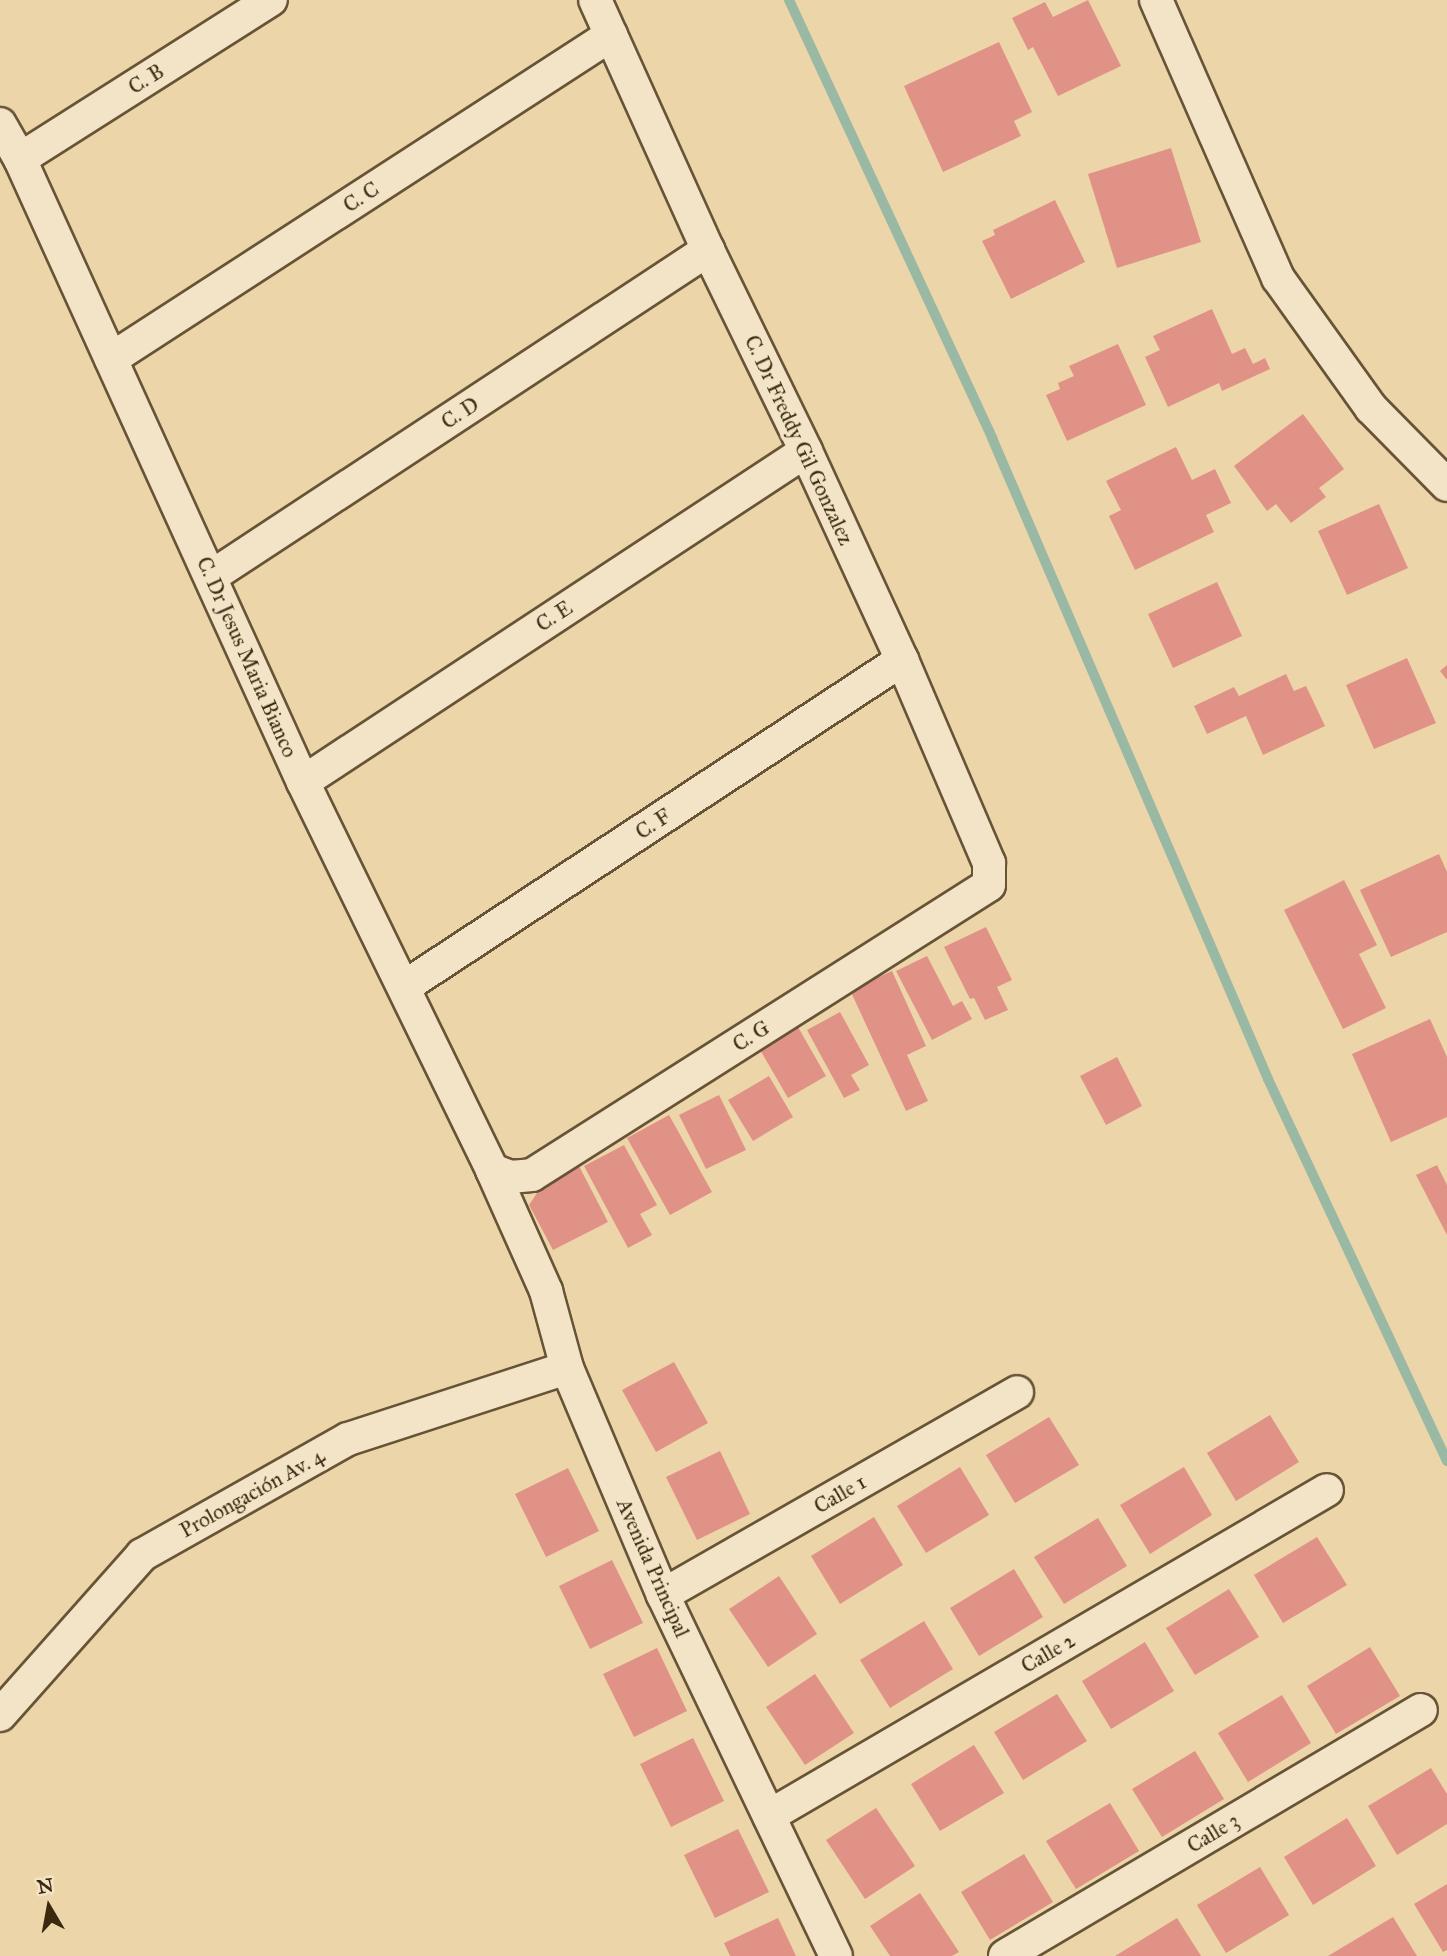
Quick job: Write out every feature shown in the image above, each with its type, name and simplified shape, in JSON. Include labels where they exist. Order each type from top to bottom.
[{"type":"street","name":"C. B","points":[[20,159],[271,0]]},
{"type":"street","name":"C. Dr Freddy Gil Gonzalez","points":[[595,0],[708,250],[806,451],[902,660],[989,863],[989,885]]},
{"type":"street","points":[[1156,0],[1278,278],[1371,408],[1447,485]]},
{"type":"street","name":"C. C","points":[[111,359],[611,35]]},
{"type":"street","name":"C. Dr Jesus Maria Bianco","points":[[0,124],[20,159],[212,576],[303,782],[404,987],[501,1173]]},
{"type":"street","name":"C. D","points":[[212,576],[708,250]]},
{"type":"street","name":"C. E","points":[[303,782],[806,451]]},
{"type":"street","name":"C. F","points":[[404,987],[902,660]]},
{"type":"street","name":"C. G","points":[[501,1173],[532,1175],[989,885]]},
{"type":"street","name":"Avenida Principal","points":[[501,1173],[546,1291],[568,1368],[663,1595],[836,1956]]},
{"type":"street","name":"Prolongación Av. 4","points":[[0,1715],[142,1555],[348,1440],[568,1368]]},
{"type":"street","name":"Calle 1","points":[[663,1595],[1017,1392]]},
{"type":"street","name":"Calle 2","points":[[769,1816],[1327,1490]]},
{"type":"street","name":"Calle 3","points":[[1006,1956],[1421,1710]]},
{"type":"building","points":[[1088,0],[1121,66],[1058,96],[1033,47],[1028,50],[1012,18],[1045,2],[1053,17]]},
{"type":"building","points":[[999,42],[1032,112],[1014,121],[1021,136],[943,172],[904,86]]},
{"type":"building","points":[[1171,148],[1201,242],[1117,268],[1088,174]]},
{"type":"building","points":[[1055,200],[1085,262],[1011,299],[982,241],[995,235],[993,230]]},
{"type":"building","points":[[1212,309],[1232,354],[1245,348],[1253,364],[1265,358],[1270,369],[1222,391],[1219,383],[1168,407],[1145,357],[1160,350],[1153,336]]},
{"type":"building","points":[[1118,344],[1146,405],[1067,441],[1046,395],[1060,389],[1058,383],[1074,376],[1069,366]]},
{"type":"building","points":[[1303,414],[1344,469],[1319,488],[1326,497],[1291,523],[1276,504],[1267,511],[1234,466]]},
{"type":"building","points":[[1176,447],[1192,480],[1215,469],[1231,503],[1206,515],[1214,532],[1135,570],[1109,516],[1121,510],[1106,481]]},
{"type":"building","points":[[1379,504],[1408,568],[1347,595],[1318,531]]},
{"type":"building","points":[[1217,582],[1242,636],[1173,668],[1148,614]]},
{"type":"building","points":[[1407,658],[1436,723],[1374,749],[1346,685]]},
{"type":"building","points":[[1447,665],[1447,680],[1440,671]]},
{"type":"building","points":[[1286,674],[1294,691],[1306,686],[1325,726],[1263,755],[1246,716],[1207,734],[1194,706],[1234,687],[1239,696]]},
{"type":"building","points":[[1439,854],[1447,872],[1447,932],[1391,957],[1360,890]]},
{"type":"building","points":[[1344,880],[1377,945],[1359,954],[1386,1008],[1343,1029],[1284,910]]},
{"type":"building","points":[[986,927],[1012,980],[997,987],[1008,1010],[985,1020],[974,998],[970,999],[944,947]]},
{"type":"building","points":[[927,956],[953,1006],[962,1001],[972,1019],[932,1040],[896,971]]},
{"type":"building","points":[[892,971],[926,1046],[907,1055],[928,1101],[906,1111],[850,990]]},
{"type":"building","points":[[840,1012],[869,1065],[851,1075],[860,1090],[844,1098],[807,1030]]},
{"type":"building","points":[[1430,1019],[1447,1057],[1447,1117],[1391,1142],[1352,1054]]},
{"type":"building","points":[[798,1027],[826,1076],[788,1098],[759,1048]]},
{"type":"building","points":[[1117,1057],[1142,1106],[1106,1125],[1080,1076]]},
{"type":"building","points":[[769,1076],[793,1117],[753,1141],[728,1100]]},
{"type":"building","points":[[719,1095],[746,1150],[706,1169],[679,1115]]},
{"type":"building","points":[[669,1115],[712,1192],[670,1215],[627,1138]]},
{"type":"building","points":[[624,1145],[657,1205],[640,1214],[652,1235],[628,1248],[584,1166]]},
{"type":"building","points":[[1437,1165],[1447,1185],[1447,1235],[1416,1175]]},
{"type":"building","points":[[579,1166],[608,1222],[553,1250],[529,1205],[543,1184]]},
{"type":"building","points":[[674,1362],[708,1423],[656,1452],[622,1390]]},
{"type":"building","points":[[1270,1415],[1299,1462],[1236,1501],[1207,1453]]},
{"type":"building","points":[[1049,1417],[1079,1465],[1015,1503],[986,1455]]},
{"type":"building","points":[[720,1451],[750,1514],[697,1540],[666,1477]]},
{"type":"building","points":[[960,1467],[989,1515],[926,1553],[897,1506]]},
{"type":"building","points":[[1184,1467],[1212,1515],[1150,1554],[1120,1505]]},
{"type":"building","points":[[568,1468],[599,1531],[546,1557],[515,1494]]},
{"type":"building","points":[[874,1517],[903,1565],[840,1604],[811,1556]]},
{"type":"building","points":[[1098,1518],[1127,1566],[1064,1604],[1034,1557]]},
{"type":"building","points":[[1317,1537],[1347,1585],[1283,1623],[1254,1575]]},
{"type":"building","points":[[612,1560],[643,1623],[590,1649],[559,1586]]},
{"type":"building","points":[[1014,1569],[1043,1617],[979,1656],[950,1608]]},
{"type":"building","points":[[779,1576],[817,1634],[768,1667],[729,1609]]},
{"type":"building","points":[[1229,1589],[1259,1637],[1195,1675],[1166,1628]]},
{"type":"building","points":[[924,1621],[953,1669],[890,1708],[860,1660]]},
{"type":"building","points":[[1145,1642],[1174,1691],[1111,1729],[1082,1681]]},
{"type":"building","points":[[1370,1647],[1400,1696],[1336,1734],[1307,1686]]},
{"type":"building","points":[[657,1648],[687,1711],[634,1737],[603,1674]]},
{"type":"building","points":[[815,1674],[854,1733],[805,1765],[766,1707]]},
{"type":"building","points":[[1057,1694],[1087,1741],[1023,1780],[994,1732]]},
{"type":"building","points":[[1282,1695],[1311,1743],[1248,1782],[1218,1733]]},
{"type":"building","points":[[693,1738],[724,1801],[671,1827],[640,1764]]},
{"type":"building","points":[[974,1745],[1004,1793],[940,1831],[911,1784]]},
{"type":"building","points":[[1195,1751],[1224,1799],[1162,1837],[1132,1789]]},
{"type":"building","points":[[1431,1768],[1447,1794],[1447,1824],[1397,1855],[1368,1806]]},
{"type":"building","points":[[1110,1803],[1139,1851],[1076,1889],[1046,1841]]},
{"type":"building","points":[[876,1808],[915,1866],[865,1899],[826,1840]]},
{"type":"building","points":[[1347,1818],[1376,1866],[1313,1905],[1284,1857]]},
{"type":"building","points":[[738,1829],[769,1892],[715,1918],[684,1855]]},
{"type":"building","points":[[1024,1854],[1053,1902],[990,1940],[961,1892]]},
{"type":"building","points":[[1260,1867],[1289,1915],[1226,1953],[1197,1905]]},
{"type":"building","points":[[1447,1884],[1447,1950],[1443,1952],[1414,1904]]},
{"type":"building","points":[[920,1893],[959,1952],[952,1956],[890,1956],[870,1926]]},
{"type":"building","points":[[1393,1917],[1417,1956],[1328,1956]]},
{"type":"building","points":[[778,1918],[796,1956],[730,1956],[724,1943]]},
{"type":"building","points":[[1177,1918],[1201,1956],[1115,1956]]},
{"type":"waterway","points":[[789,0],[992,438],[1268,1079],[1447,1461]]}]
